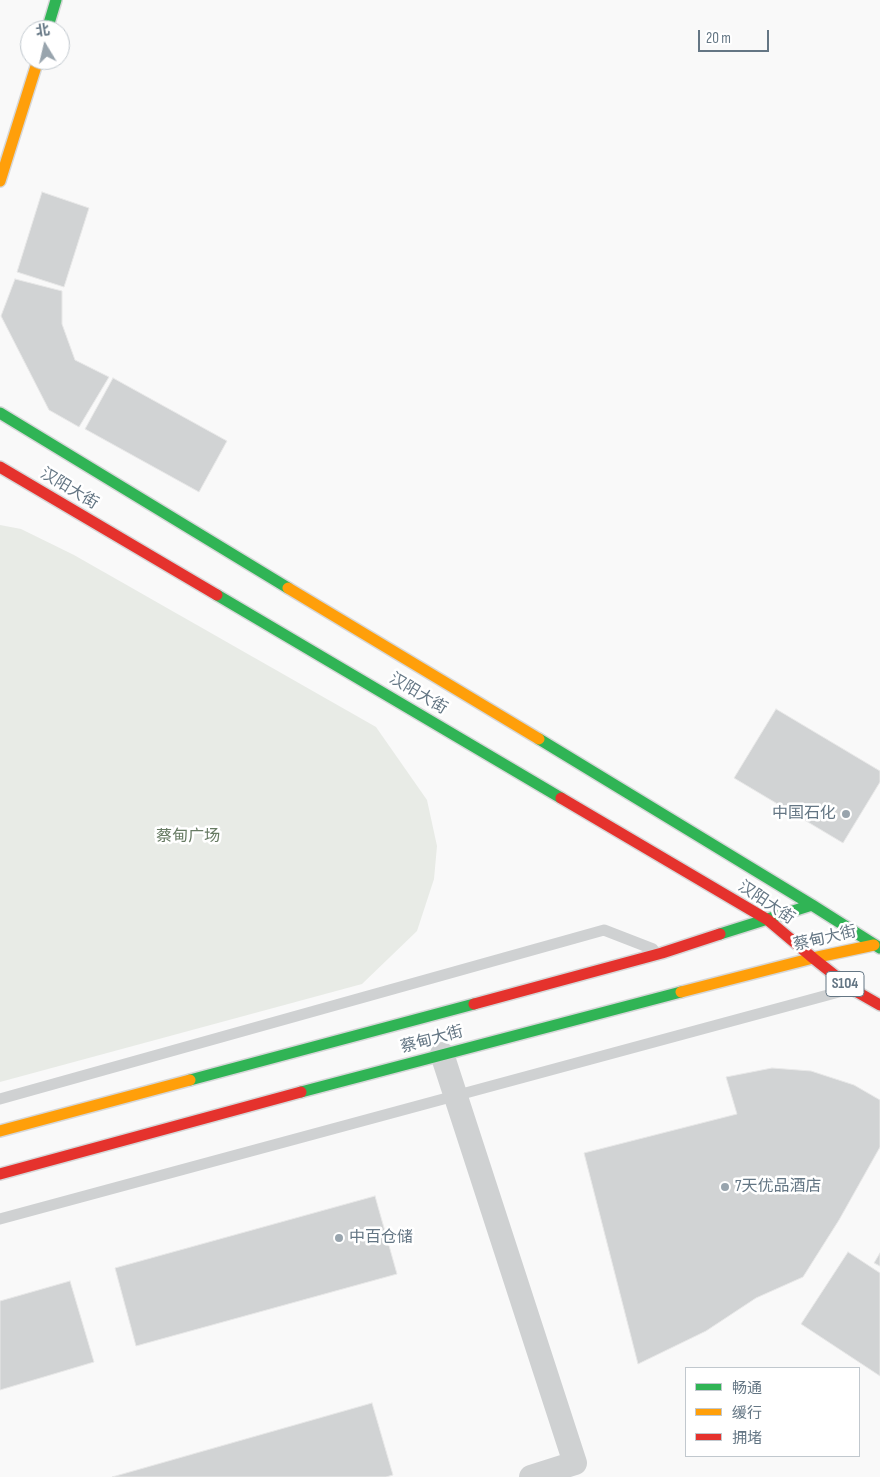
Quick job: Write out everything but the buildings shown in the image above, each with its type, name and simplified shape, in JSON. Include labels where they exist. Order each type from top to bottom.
[{"type":"street","points":[[50,20],[56,0]]},
{"type":"street","points":[[0,180],[35,70]]},
{"type":"street","name":"汉阳大街","points":[[0,413],[812,905],[877,947]]},
{"type":"street","name":"汉阳大街","points":[[0,467],[768,920],[813,958]]},
{"type":"street","name":"蔡甸大街","points":[[0,1131],[662,953],[812,905]]},
{"type":"street","name":"蔡甸大街","points":[[0,1174],[442,1054],[813,958],[877,947]]},
{"type":"street","name":"S104","points":[[813,958],[852,989],[880,1005]]},
{"type":"street","points":[[442,1054],[454,1096],[575,1463],[531,1477]]},
{"type":"lane","points":[[0,1099],[604,930],[662,953]]},
{"type":"lane","points":[[0,1219],[852,989]]},
{"type":"green space","name":"蔡甸广场","points":[[0,525],[21,529],[74,555],[376,727],[427,800],[437,846],[434,879],[417,931],[362,984],[0,1082]]},
{"type":"traffic: fast","points":[[50,20],[56,0]]},
{"type":"traffic: fast","points":[[0,413],[288,588]]},
{"type":"traffic: fast","points":[[217,595],[561,798]]},
{"type":"traffic: fast","points":[[539,739],[812,905]]},
{"type":"traffic: fast","points":[[720,934],[812,905],[880,948]]},
{"type":"traffic: fast","points":[[301,1092],[681,992]]},
{"type":"traffic: fast","points":[[190,1080],[474,1004]]},
{"type":"traffic: slow","points":[[0,181],[35,70]]},
{"type":"traffic: slow","points":[[288,588],[539,739]]},
{"type":"traffic: slow","points":[[681,992],[813,958],[874,945]]},
{"type":"traffic: slow","points":[[0,1131],[190,1080]]},
{"type":"traffic: jam","points":[[0,467],[217,595]]},
{"type":"traffic: jam","points":[[561,798],[768,920],[813,958]]},
{"type":"traffic: jam","points":[[474,1004],[662,953],[720,934]]},
{"type":"traffic: jam","points":[[813,958],[852,989],[880,1005]]},
{"type":"traffic: jam","points":[[0,1174],[301,1092]]},
{"type":"place","name":"中国石化","points":[[846,814]]},
{"type":"place","name":"7天优品酒店","points":[[725,1187]]},
{"type":"place","name":"中百仓储","points":[[339,1238]]}]
